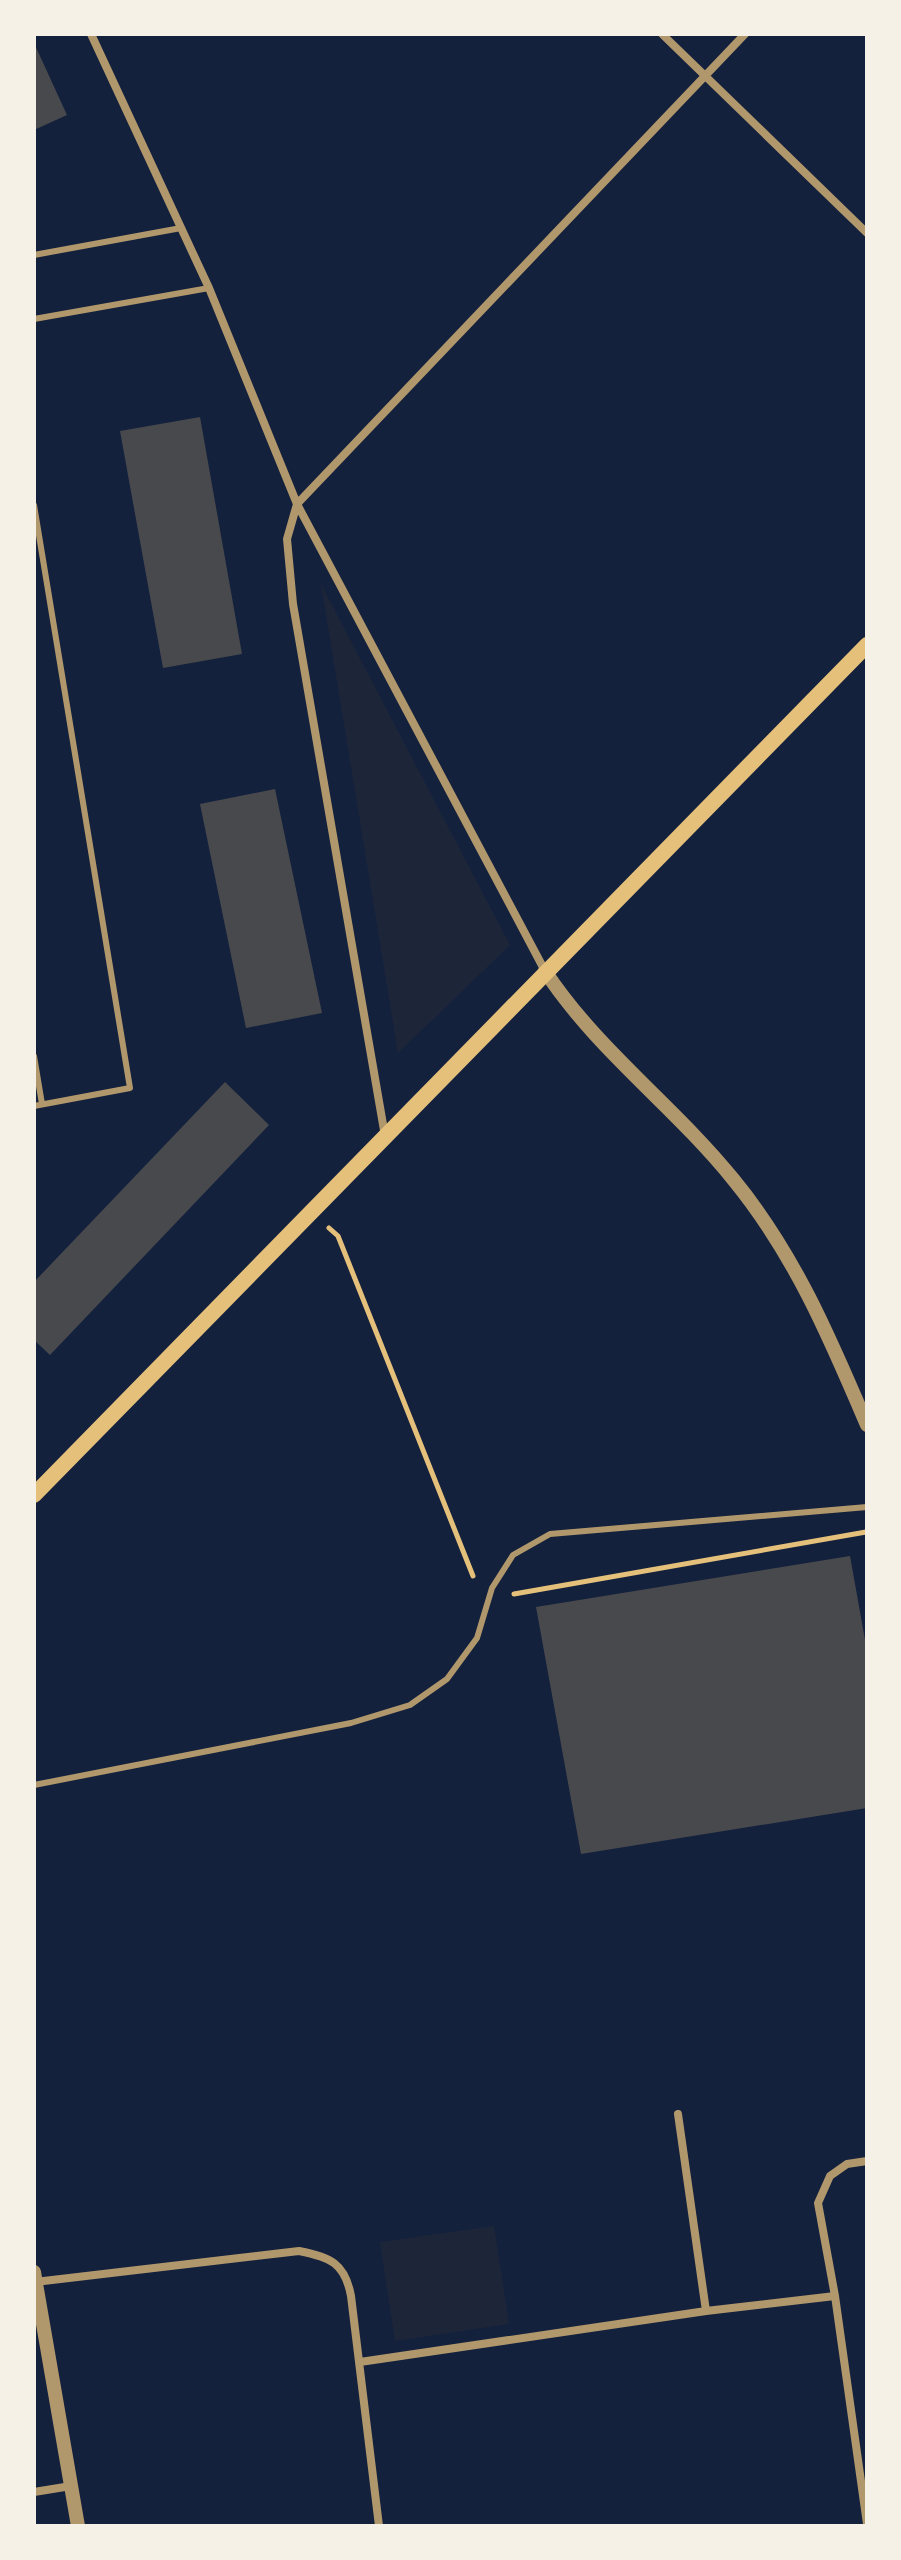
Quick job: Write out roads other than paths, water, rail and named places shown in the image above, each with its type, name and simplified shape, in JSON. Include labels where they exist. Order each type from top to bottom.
[{"type":"main road","points":[[34,1495],[867,645]]},
{"type":"street","points":[[91,34],[209,288],[297,504],[545,971],[564,1000],[591,1031],[706,1147],[760,1214],[807,1290],[867,1425]]},
{"type":"street","points":[[662,34],[867,233]]},
{"type":"street","points":[[385,1136],[293,604],[287,539],[297,504],[745,34]]},
{"type":"street","points":[[678,2114],[706,2311]]},
{"type":"street","points":[[867,2161],[847,2164],[830,2176],[818,2203],[835,2296],[867,2524]]},
{"type":"street","points":[[78,2526],[34,2279],[299,2251],[322,2255],[342,2268],[350,2290],[379,2526]]},
{"type":"street","points":[[360,2362],[706,2311],[835,2296]]},
{"type":"street","points":[[34,2492],[71,2486]]},
{"type":"lane","points":[[34,255],[181,228]]},
{"type":"lane","points":[[34,319],[209,288]]},
{"type":"lane","points":[[34,505],[130,1088],[38,1105],[34,1056]]},
{"type":"lane","points":[[34,1785],[351,1723],[410,1705],[447,1679],[477,1638],[492,1588],[513,1555],[550,1534],[867,1507]]}]
